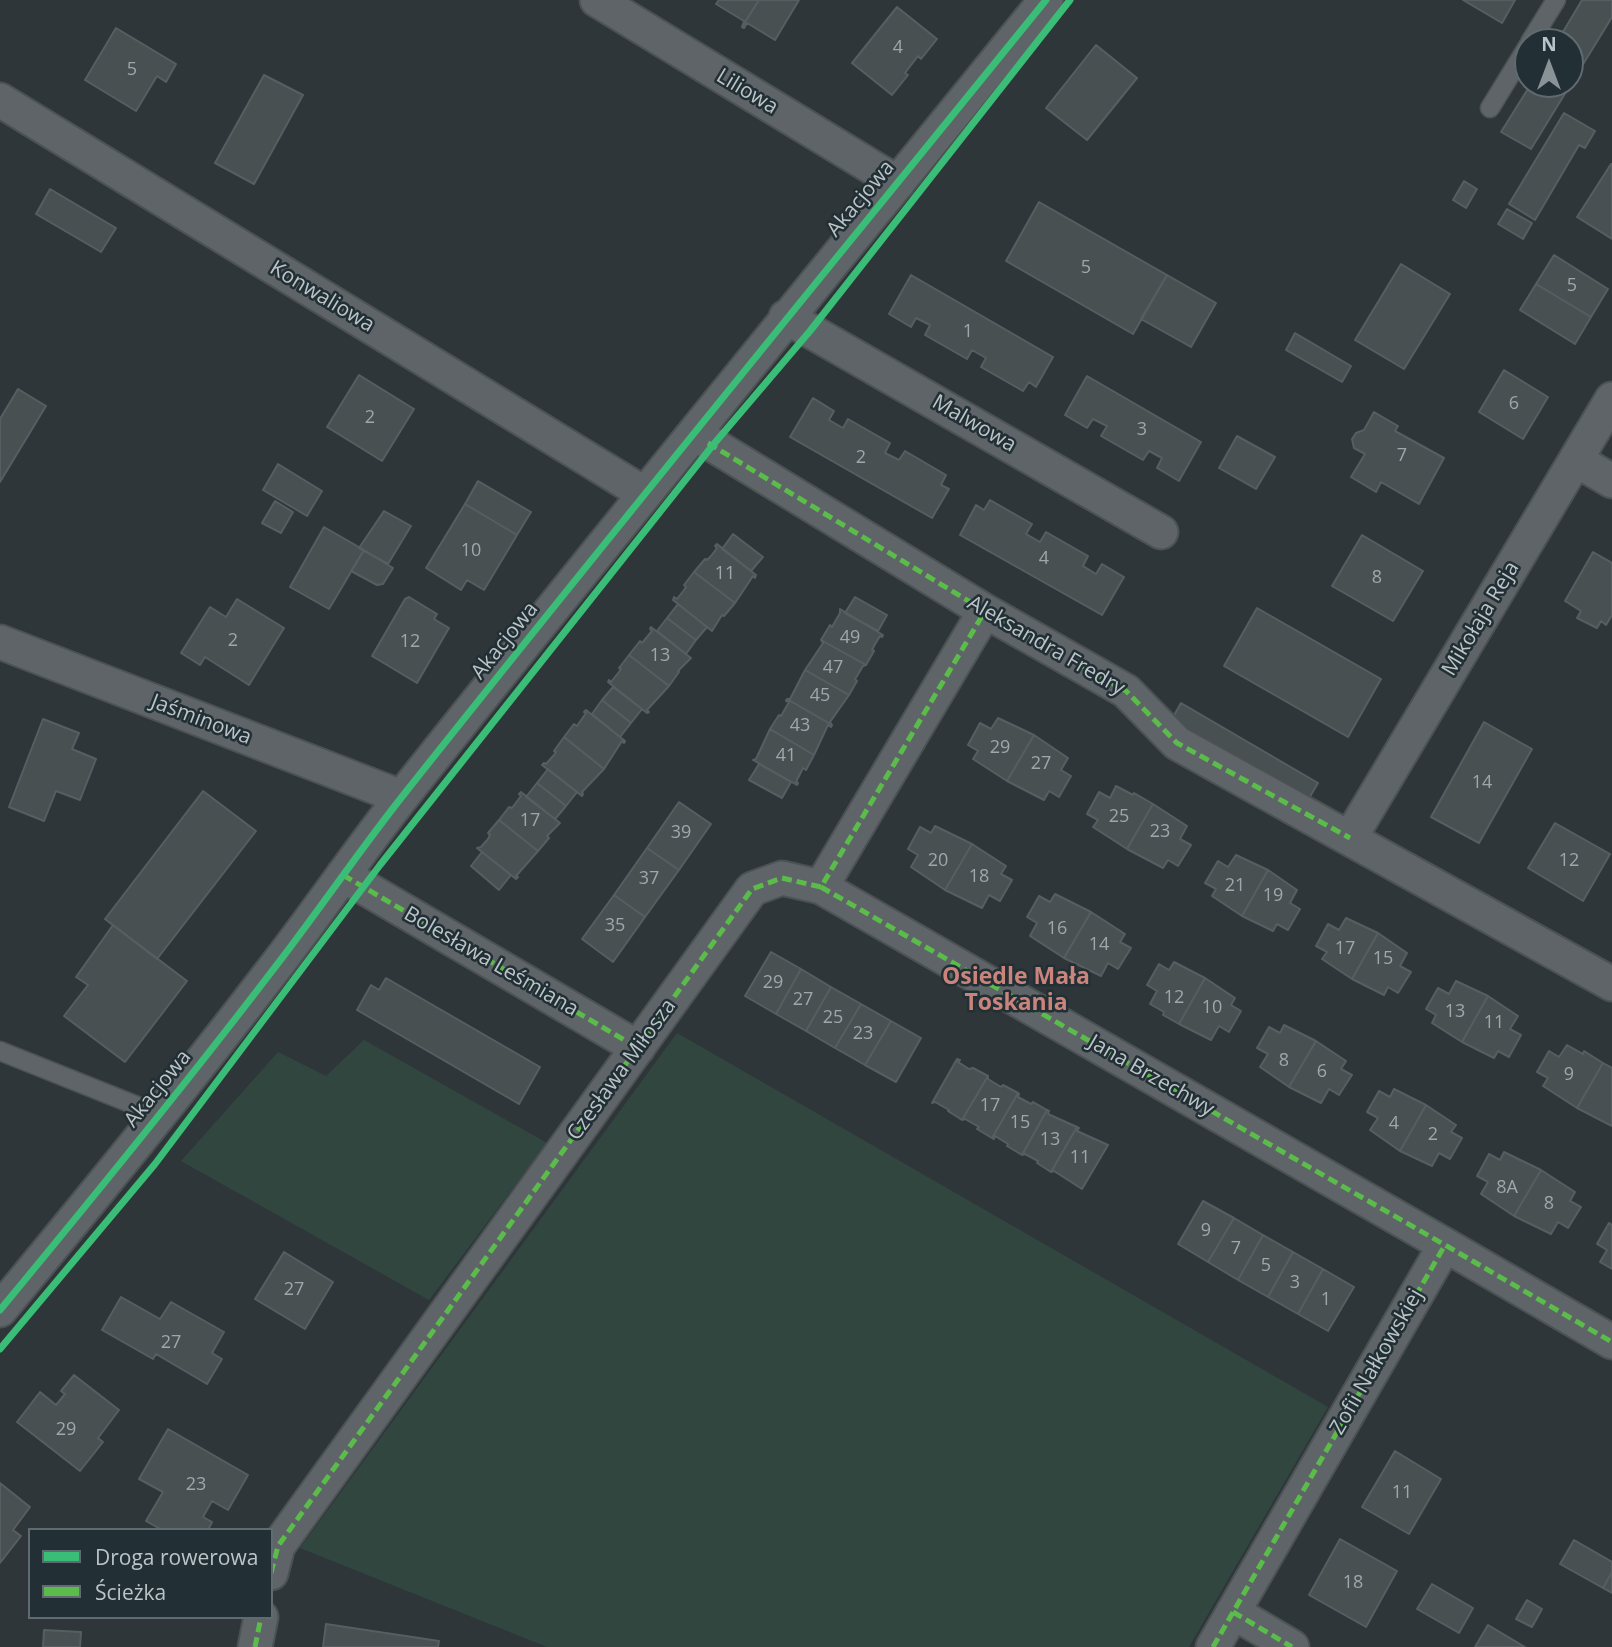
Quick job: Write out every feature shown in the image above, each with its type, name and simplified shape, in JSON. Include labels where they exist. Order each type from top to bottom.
[{"type":"street","name":"Liliowa","points":[[597,0],[898,183]]},
{"type":"street","name":"Akacjowa","points":[[0,1310],[160,1115],[307,926],[401,797],[695,434],[786,317],[1046,0]]},
{"type":"street","name":"Konwaliowa","points":[[0,100],[645,494]]},
{"type":"street","name":"Malwowa","points":[[786,317],[1161,531]]},
{"type":"street","name":"Mikołaja Reja","points":[[1350,838],[1612,399]]},
{"type":"street","name":"Aleksandra Fredry","points":[[695,434],[985,611],[1126,691],[1177,743],[1612,984]]},
{"type":"street","points":[[1576,460],[1612,481]]},
{"type":"street","points":[[821,887],[985,611]]},
{"type":"street","name":"Jaśminowa","points":[[0,642],[401,797]]},
{"type":"street","name":"Bolesława Leśmiana","points":[[343,875],[638,1048]]},
{"type":"street","name":"Czesława Miłosza","points":[[273,1565],[278,1546],[752,889],[782,878],[821,887]]},
{"type":"street","name":"Jana Brzechwy","points":[[821,887],[1445,1245]]},
{"type":"street","points":[[1445,1245],[1612,1342]]},
{"type":"street","name":"Zofii Nałkowskiej","points":[[1213,1647],[1445,1245]]},
{"type":"street","points":[[1233,1612],[1292,1647]]},
{"type":"street","points":[[255,1647],[261,1619]]},
{"type":"lane","points":[[1539,28],[1556,0]]},
{"type":"lane","points":[[1490,108],[1514,69]]},
{"type":"lane","points":[[0,1051],[160,1115]]},
{"type":"green space","points":[[677,1033],[1328,1407],[1189,1647],[547,1647],[300,1548]]},
{"type":"green space","points":[[364,1040],[547,1143],[429,1300],[181,1161],[278,1052],[326,1076]]},
{"type":"building","points":[[719,0],[759,0],[742,27],[744,21],[716,4]]},
{"type":"building","points":[[759,0],[799,0],[775,40],[747,23],[742,27]]},
{"type":"building","points":[[1463,0],[1515,0],[1502,23]]},
{"type":"building","points":[[1582,0],[1612,0],[1612,17],[1584,63],[1584,28],[1565,28]]},
{"type":"building","points":[[897,7],[937,39],[921,59],[918,56],[905,73],[908,75],[892,95],[852,63]]},
{"type":"building","points":[[116,28],[176,64],[166,82],[157,76],[136,111],[85,80]]},
{"type":"building","points":[[1096,45],[1137,78],[1087,140],[1046,108]]},
{"type":"building","points":[[264,75],[303,95],[254,184],[215,163]]},
{"type":"building","points":[[1522,98],[1562,98],[1531,149],[1501,132]]},
{"type":"building","points":[[1564,113],[1595,131],[1585,148],[1579,145],[1535,220],[1509,204]]},
{"type":"building","points":[[1612,164],[1612,239],[1577,217]]},
{"type":"building","points":[[1464,181],[1477,189],[1466,208],[1453,200]]},
{"type":"building","points":[[50,189],[116,228],[101,252],[36,214]]},
{"type":"building","points":[[1039,202],[1167,275],[1133,334],[1006,261]]},
{"type":"building","points":[[1507,209],[1532,223],[1523,239],[1498,224]]},
{"type":"building","points":[[1554,255],[1608,289],[1591,317],[1536,284]]},
{"type":"building","points":[[1401,264],[1450,294],[1404,369],[1355,340]]},
{"type":"building","points":[[911,275],[1053,357],[1036,387],[1029,382],[1023,391],[981,367],[986,358],[972,350],[967,359],[925,335],[930,325],[916,318],[911,327],[889,314]]},
{"type":"building","points":[[1167,275],[1216,303],[1191,347],[1141,319]]},
{"type":"building","points":[[1536,284],[1591,317],[1575,344],[1520,310]]},
{"type":"building","points":[[1295,333],[1351,366],[1342,382],[1286,350]]},
{"type":"building","points":[[1504,370],[1548,397],[1523,439],[1479,412]]},
{"type":"building","points":[[359,375],[414,409],[382,461],[327,427]]},
{"type":"building","points":[[1087,376],[1201,442],[1179,481],[1157,468],[1162,458],[1149,451],[1143,460],[1101,436],[1107,426],[1093,419],[1087,428],[1065,415]]},
{"type":"building","points":[[18,389],[46,406],[0,482],[0,419]]},
{"type":"building","points":[[813,398],[834,411],[829,420],[843,428],[848,419],[890,443],[885,453],[899,460],[905,451],[946,475],[941,485],[949,489],[932,518],[790,437]]},
{"type":"building","points":[[1374,412],[1398,426],[1395,431],[1444,458],[1419,504],[1381,482],[1376,492],[1351,477],[1365,454],[1354,448],[1352,439],[1356,433],[1364,430]]},
{"type":"building","points":[[1237,436],[1275,457],[1256,489],[1219,468]]},
{"type":"building","points":[[278,464],[322,491],[307,516],[263,490]]},
{"type":"building","points":[[478,481],[531,512],[517,535],[465,504]]},
{"type":"building","points":[[990,500],[1032,524],[1026,534],[1040,542],[1046,532],[1088,556],[1083,566],[1096,574],[1102,564],[1124,577],[1102,615],[960,535],[976,505],[984,510]]},
{"type":"building","points":[[275,501],[293,512],[281,533],[262,523]]},
{"type":"building","points":[[465,504],[517,535],[484,590],[467,580],[461,590],[426,568]]},
{"type":"building","points":[[384,511],[411,526],[388,564],[359,548]]},
{"type":"building","points":[[324,527],[364,550],[329,609],[290,587]]},
{"type":"building","points":[[733,534],[763,557],[751,571],[722,549]]},
{"type":"building","points":[[1362,535],[1423,571],[1393,621],[1332,586]]},
{"type":"building","points":[[717,544],[756,575],[735,603],[694,572],[711,556]]},
{"type":"building","points":[[364,550],[393,568],[383,584],[377,585],[351,571]]},
{"type":"building","points":[[1593,552],[1612,563],[1612,615],[1606,625],[1601,621],[1597,628],[1577,618],[1581,611],[1565,601]]},
{"type":"building","points":[[694,572],[735,603],[722,615],[712,631],[673,600],[684,590],[684,585]]},
{"type":"building","points":[[409,597],[437,614],[434,619],[449,628],[417,683],[372,656],[405,599]]},
{"type":"building","points":[[855,597],[887,615],[878,631],[845,613]]},
{"type":"building","points":[[237,599],[284,628],[249,685],[205,657],[200,665],[181,653],[210,607],[226,617]]},
{"type":"building","points":[[678,604],[707,627],[696,640],[667,618]]},
{"type":"building","points":[[1257,608],[1381,679],[1348,737],[1224,666]]},
{"type":"building","points":[[840,609],[883,635],[874,646],[866,665],[821,640],[830,625],[832,627]]},
{"type":"building","points":[[667,618],[696,640],[686,654],[657,631]]},
{"type":"building","points":[[651,627],[691,658],[678,671],[669,686],[629,655],[652,631]]},
{"type":"building","points":[[821,640],[866,665],[855,679],[857,681],[849,695],[805,670],[823,643]]},
{"type":"building","points":[[629,655],[669,686],[647,713],[608,682],[619,672]]},
{"type":"building","points":[[805,670],[849,695],[830,722],[832,725],[787,699],[790,699]]},
{"type":"building","points":[[613,687],[642,709],[631,723],[602,700]]},
{"type":"building","points":[[787,699],[832,725],[828,725],[814,755],[770,729],[789,702]]},
{"type":"building","points":[[602,700],[631,723],[620,737],[592,714]]},
{"type":"building","points":[[1181,703],[1318,783],[1305,805],[1168,726]]},
{"type":"building","points":[[586,710],[625,741],[622,741],[604,769],[564,737],[574,724],[577,726]]},
{"type":"building","points":[[998,718],[1034,735],[1007,781],[973,759],[978,751],[968,745],[980,723],[991,729]]},
{"type":"building","points":[[43,719],[79,733],[72,749],[96,759],[80,800],[56,791],[44,821],[9,807]]},
{"type":"building","points":[[1484,722],[1532,749],[1479,843],[1431,817]]},
{"type":"building","points":[[770,729],[814,755],[806,770],[803,768],[797,785],[753,760],[756,759]]},
{"type":"building","points":[[1034,735],[1068,758],[1061,770],[1071,776],[1059,797],[1049,791],[1044,800],[1007,781]]},
{"type":"building","points":[[564,737],[604,769],[582,792],[582,796],[542,765],[554,755]]},
{"type":"building","points":[[759,764],[791,782],[782,798],[749,780]]},
{"type":"building","points":[[548,769],[577,792],[566,806],[537,783]]},
{"type":"building","points":[[537,783],[566,806],[555,819],[526,797]]},
{"type":"building","points":[[1116,786],[1153,804],[1127,849],[1093,827],[1098,820],[1087,814],[1099,792],[1110,798]]},
{"type":"building","points":[[203,791],[256,831],[157,959],[105,919]]},
{"type":"building","points":[[521,792],[560,823],[547,836],[549,838],[538,851],[499,820],[509,807],[512,808]]},
{"type":"building","points":[[679,802],[711,824],[679,870],[647,848]]},
{"type":"building","points":[[1153,804],[1187,826],[1180,839],[1191,845],[1178,866],[1168,860],[1163,868],[1127,849]]},
{"type":"building","points":[[499,820],[538,851],[516,879],[477,848],[488,839],[488,833]]},
{"type":"building","points":[[1555,823],[1610,854],[1583,901],[1528,868]]},
{"type":"building","points":[[935,826],[972,844],[945,890],[911,867],[918,855],[908,849],[920,827],[931,833]]},
{"type":"building","points":[[972,844],[1006,866],[1001,874],[1012,880],[1000,901],[989,895],[982,908],[945,890]]},
{"type":"building","points":[[647,848],[679,870],[645,917],[614,895]]},
{"type":"building","points":[[482,852],[511,875],[499,890],[471,866]]},
{"type":"building","points":[[1236,855],[1268,870],[1242,916],[1212,896],[1216,889],[1205,883],[1218,861],[1228,867]]},
{"type":"building","points":[[1268,870],[1297,890],[1290,903],[1300,909],[1288,930],[1277,924],[1273,931],[1242,916]]},
{"type":"building","points":[[1055,894],[1091,912],[1064,958],[1030,936],[1037,923],[1027,917],[1039,896],[1050,902]]},
{"type":"building","points":[[614,895],[645,917],[613,962],[582,939]]},
{"type":"building","points":[[1091,912],[1125,934],[1120,942],[1131,948],[1118,969],[1108,963],[1101,976],[1064,958]]},
{"type":"building","points":[[1346,918],[1378,933],[1352,979],[1322,959],[1327,952],[1316,946],[1328,924],[1339,930]]},
{"type":"building","points":[[113,925],[187,981],[125,1062],[64,1016],[88,985],[76,977]]},
{"type":"building","points":[[1378,933],[1407,953],[1400,966],[1411,972],[1398,993],[1388,987],[1384,995],[1352,979]]},
{"type":"building","points":[[771,952],[801,969],[776,1014],[745,996]]},
{"type":"building","points":[[1174,962],[1205,978],[1179,1024],[1150,1004],[1157,991],[1147,985],[1159,964],[1169,970]]},
{"type":"building","points":[[801,969],[831,987],[806,1031],[776,1014]]},
{"type":"building","points":[[386,978],[540,1067],[519,1104],[357,1010],[371,985],[379,990]]},
{"type":"building","points":[[1205,978],[1235,998],[1231,1005],[1241,1011],[1229,1032],[1219,1026],[1211,1040],[1179,1024]]},
{"type":"building","points":[[1456,981],[1488,996],[1462,1042],[1432,1023],[1436,1015],[1426,1009],[1438,988],[1449,994]]},
{"type":"building","points":[[831,987],[861,1004],[835,1048],[806,1031]]},
{"type":"building","points":[[1488,996],[1518,1016],[1510,1029],[1521,1035],[1509,1057],[1498,1051],[1494,1058],[1462,1042]]},
{"type":"building","points":[[861,1004],[891,1021],[865,1065],[835,1048]]},
{"type":"building","points":[[891,1021],[921,1038],[896,1082],[865,1065]]},
{"type":"building","points":[[1284,1025],[1316,1041],[1289,1087],[1260,1067],[1268,1054],[1257,1048],[1269,1027],[1280,1033]]},
{"type":"building","points":[[1316,1041],[1346,1061],[1341,1069],[1352,1075],[1339,1095],[1329,1089],[1321,1103],[1289,1087]]},
{"type":"building","points":[[1567,1045],[1583,1054],[1584,1051],[1603,1063],[1577,1108],[1543,1086],[1548,1078],[1537,1072],[1549,1051],[1559,1057]]},
{"type":"building","points":[[957,1059],[969,1069],[973,1068],[988,1076],[962,1120],[935,1102],[932,1103]]},
{"type":"building","points":[[1603,1063],[1612,1068],[1612,1126],[1577,1108]]},
{"type":"building","points":[[988,1076],[988,1079],[1001,1087],[1003,1085],[1018,1093],[992,1138],[977,1129],[979,1127],[962,1120]]},
{"type":"building","points":[[1394,1089],[1426,1105],[1400,1151],[1370,1130],[1378,1118],[1367,1112],[1379,1091],[1390,1097]]},
{"type":"building","points":[[1018,1093],[1018,1097],[1047,1110],[1022,1155],[995,1136],[992,1138]]},
{"type":"building","points":[[1426,1105],[1456,1125],[1451,1132],[1462,1138],[1450,1159],[1439,1153],[1432,1166],[1400,1151]]},
{"type":"building","points":[[1047,1110],[1048,1114],[1077,1127],[1051,1172],[1037,1163],[1038,1161],[1022,1155]]},
{"type":"building","points":[[1077,1127],[1077,1131],[1108,1145],[1082,1189],[1054,1171],[1051,1172]]},
{"type":"building","points":[[1504,1152],[1541,1170],[1514,1216],[1481,1194],[1488,1182],[1477,1176],[1489,1154],[1500,1160]]},
{"type":"building","points":[[1541,1170],[1575,1192],[1570,1201],[1581,1207],[1568,1228],[1558,1222],[1551,1234],[1514,1216]]},
{"type":"building","points":[[1203,1201],[1234,1218],[1208,1262],[1178,1244]]},
{"type":"building","points":[[1234,1218],[1263,1235],[1238,1280],[1208,1262]]},
{"type":"building","points":[[1609,1223],[1612,1225],[1612,1269],[1600,1262],[1607,1250],[1597,1244]]},
{"type":"building","points":[[1263,1235],[1293,1252],[1268,1297],[1238,1280]]},
{"type":"building","points":[[284,1252],[333,1282],[305,1329],[255,1299]]},
{"type":"building","points":[[1293,1252],[1323,1269],[1298,1314],[1268,1297]]},
{"type":"building","points":[[1323,1269],[1354,1287],[1328,1331],[1298,1314]]},
{"type":"building","points":[[121,1297],[160,1319],[171,1302],[224,1332],[212,1353],[222,1359],[207,1384],[156,1354],[153,1359],[102,1330]]},
{"type":"building","points":[[74,1375],[119,1410],[98,1438],[103,1442],[80,1471],[17,1422],[40,1392],[56,1405],[65,1394],[61,1391]]},
{"type":"building","points":[[168,1429],[248,1475],[228,1510],[212,1501],[203,1517],[212,1522],[209,1528],[158,1528],[146,1521],[163,1492],[139,1479]]},
{"type":"building","points":[[1395,1451],[1441,1479],[1409,1534],[1362,1507]]},
{"type":"building","points":[[0,1483],[30,1507],[13,1530],[21,1536],[0,1563]]},
{"type":"building","points":[[1340,1539],[1397,1571],[1366,1627],[1309,1595]]},
{"type":"building","points":[[1574,1540],[1612,1562],[1612,1572],[1603,1588],[1560,1564]]},
{"type":"building","points":[[1612,1572],[1612,1593],[1603,1588]]},
{"type":"building","points":[[1432,1584],[1473,1608],[1459,1633],[1417,1609]]},
{"type":"building","points":[[1527,1600],[1542,1609],[1532,1627],[1516,1619]]},
{"type":"building","points":[[326,1624],[439,1641],[438,1647],[323,1647]]},
{"type":"building","points":[[1488,1625],[1525,1647],[1475,1647]]},
{"type":"building","points":[[44,1630],[81,1632],[80,1647],[43,1647]]},
{"type":"marked path","points":[[708,443],[985,611],[1126,691],[1177,743],[1350,838]]},
{"type":"marked path","points":[[273,1565],[278,1546],[752,889],[782,878],[821,887],[985,611]]},
{"type":"marked path","points":[[343,875],[638,1048]]},
{"type":"marked path","points":[[821,887],[1445,1245]]},
{"type":"marked path","points":[[1213,1647],[1445,1245],[1612,1342]]},
{"type":"marked path","points":[[1233,1612],[1292,1647]]},
{"type":"marked path","points":[[255,1647],[261,1619]]},
{"type":"cycle path","points":[[0,1310],[203,1060],[484,693],[1046,0]]},
{"type":"cycle path","points":[[0,1349],[155,1164],[380,865],[713,445],[810,331],[1070,0]]},
{"type":"district","name":"Osiedle Mała Toskania","points":[[1016,990]]}]
